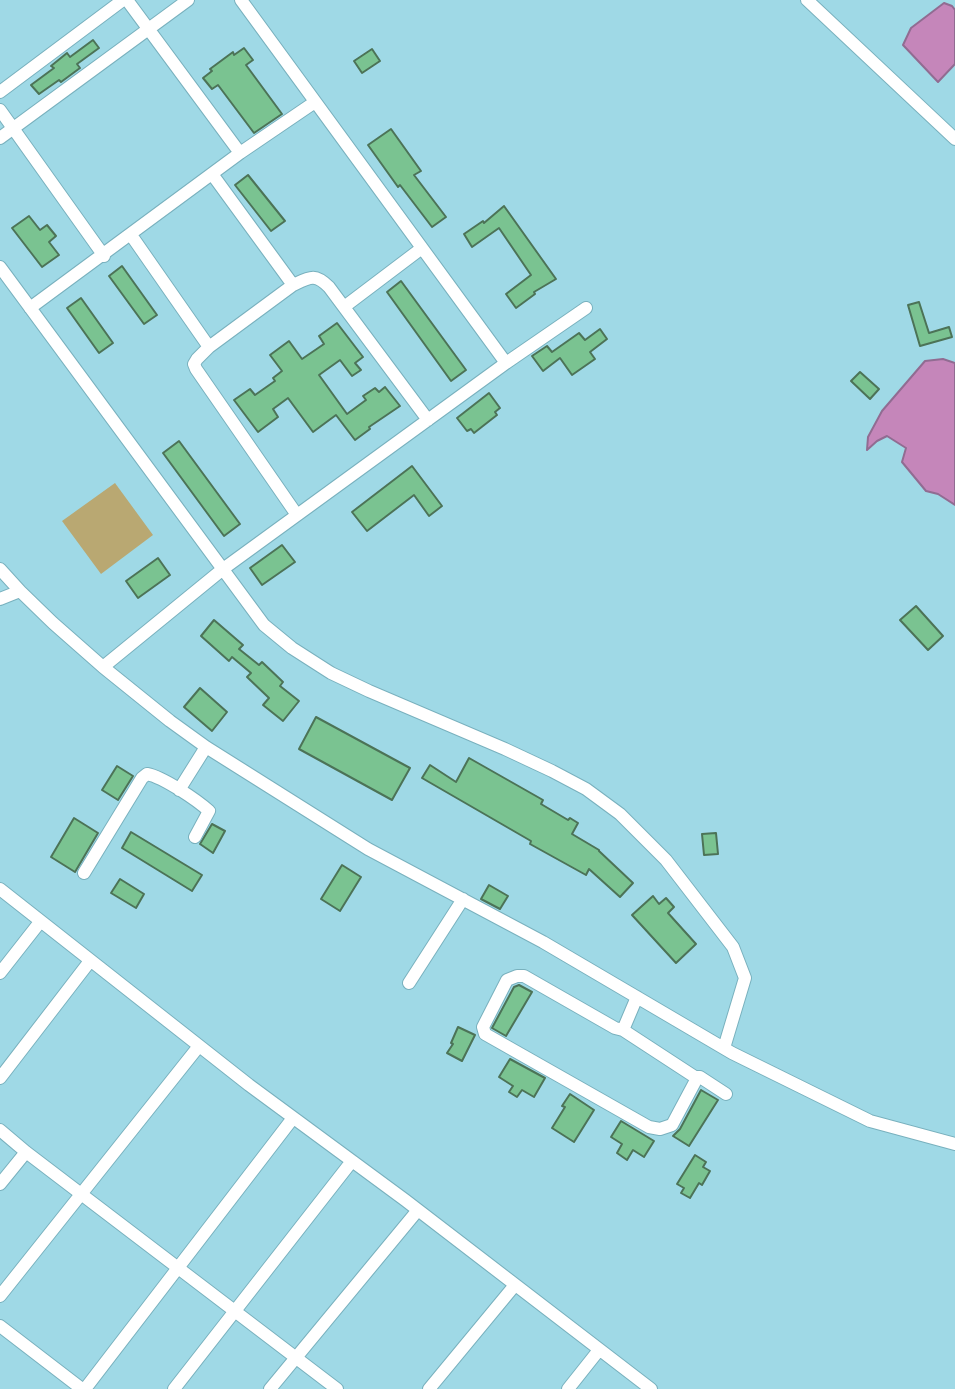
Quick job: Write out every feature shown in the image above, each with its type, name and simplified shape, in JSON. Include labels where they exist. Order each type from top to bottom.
[{"type":"street","points":[[0,92],[125,0],[240,153]]},
{"type":"street","points":[[0,138],[188,0]]},
{"type":"street","points":[[241,0],[506,363]]},
{"type":"street","points":[[807,0],[955,139]]},
{"type":"street","points":[[30,308],[104,256],[240,153],[315,102]]},
{"type":"street","points":[[0,110],[104,256]]},
{"type":"street","points":[[212,174],[293,285]]},
{"type":"street","points":[[131,235],[209,347]]},
{"type":"street","points":[[344,307],[422,248]]},
{"type":"street","points":[[0,267],[264,625],[292,648],[331,673],[505,749],[586,789],[620,814],[666,860],[733,947],[745,978],[724,1048]]},
{"type":"street","points":[[297,515],[194,364],[209,347],[293,285],[311,277],[321,279],[428,420]]},
{"type":"street","points":[[103,667],[223,569],[586,307]]},
{"type":"street","points":[[0,569],[20,591],[103,667],[206,747],[368,849],[543,942],[724,1048],[870,1121],[955,1144]]},
{"type":"street","points":[[0,599],[20,591]]},
{"type":"street","points":[[179,790],[206,747]]},
{"type":"street","points":[[84,873],[147,774],[179,790],[209,811],[195,837]]},
{"type":"street","points":[[0,889],[199,1046],[651,1389]]},
{"type":"street","points":[[409,983],[463,899]]},
{"type":"street","points":[[0,973],[40,922]]},
{"type":"street","points":[[0,1078],[90,961]]},
{"type":"street","points":[[695,1077],[696,1080],[672,1125],[655,1129],[485,1034],[483,1027],[508,980],[524,976],[623,1030],[726,1094]]},
{"type":"street","points":[[623,1030],[637,997]]},
{"type":"street","points":[[0,1296],[199,1046]]},
{"type":"street","points":[[0,1326],[84,1389],[293,1118]]},
{"type":"street","points":[[0,1130],[337,1389]]},
{"type":"street","points":[[0,1184],[26,1152]]},
{"type":"street","points":[[174,1389],[352,1161]]},
{"type":"street","points":[[270,1389],[418,1210]]},
{"type":"street","points":[[429,1389],[515,1285]]},
{"type":"street","points":[[568,1389],[599,1350]]},
{"type":"shaded area","points":[[944,3],[955,10],[955,64],[938,82],[903,45],[911,28]]},
{"type":"shaded area","points":[[943,359],[955,363],[955,505],[938,494],[926,491],[902,462],[906,448],[887,436],[867,450],[868,437],[882,411],[925,361]]},
{"type":"shaded area","points":[[115,483],[153,535],[101,574],[62,521]]},
{"type":"building","points":[[93,40],[99,48],[77,64],[80,68],[61,82],[59,80],[39,94],[31,85],[54,68],[51,66],[67,53],[70,57]]},
{"type":"building","points":[[244,48],[253,60],[246,65],[282,114],[254,133],[218,85],[212,89],[203,78],[212,71],[210,69],[233,52],[234,55]]},
{"type":"building","points":[[372,49],[380,61],[362,73],[354,61]]},
{"type":"building","points":[[391,129],[421,171],[414,175],[446,217],[432,227],[400,185],[398,187],[368,145]]},
{"type":"building","points":[[248,175],[285,221],[271,231],[235,185]]},
{"type":"building","points":[[504,206],[556,279],[534,292],[535,294],[516,308],[506,294],[531,275],[499,228],[472,247],[464,234],[483,221],[484,223]]},
{"type":"building","points":[[29,216],[40,230],[47,225],[56,236],[49,242],[59,255],[42,267],[12,228]]},
{"type":"building","points":[[122,266],[157,315],[144,324],[109,276]]},
{"type":"building","points":[[401,281],[466,370],[451,381],[387,292]]},
{"type":"building","points":[[81,298],[113,343],[99,353],[67,308]]},
{"type":"building","points":[[919,302],[929,333],[949,327],[952,337],[920,346],[908,305]]},
{"type":"building","points":[[337,323],[363,357],[355,363],[361,370],[352,376],[340,360],[319,375],[347,414],[366,400],[363,396],[375,388],[379,392],[385,387],[400,406],[355,440],[336,415],[313,432],[288,398],[273,409],[278,417],[258,432],[234,400],[250,389],[255,395],[275,381],[273,378],[282,371],[270,355],[289,341],[302,359],[324,344],[319,336]]},
{"type":"building","points":[[600,329],[607,339],[590,352],[595,359],[572,375],[560,358],[543,371],[532,356],[547,346],[552,352],[579,333],[585,340]]},
{"type":"building","points":[[860,372],[879,389],[870,399],[851,381]]},
{"type":"building","points":[[489,393],[500,408],[495,412],[497,415],[474,433],[471,429],[467,431],[457,418]]},
{"type":"building","points":[[179,441],[240,524],[224,536],[163,453]]},
{"type":"building","points":[[412,466],[442,506],[429,516],[414,495],[367,531],[352,512]]},
{"type":"building","points":[[282,545],[295,562],[262,585],[250,568]]},
{"type":"building","points":[[158,558],[170,575],[138,598],[126,581]]},
{"type":"building","points":[[916,606],[943,636],[928,650],[900,620]]},
{"type":"building","points":[[214,620],[243,645],[239,649],[259,665],[262,662],[283,682],[280,686],[299,701],[283,721],[263,705],[269,698],[247,677],[251,673],[232,657],[229,661],[201,636]]},
{"type":"building","points":[[200,688],[227,712],[212,731],[184,707]]},
{"type":"building","points":[[316,717],[410,768],[392,800],[299,749]]},
{"type":"building","points":[[469,758],[543,800],[541,804],[578,823],[572,834],[599,850],[633,883],[620,897],[589,869],[586,875],[422,778],[430,765],[456,782]]},
{"type":"building","points":[[117,766],[133,776],[118,800],[102,790]]},
{"type":"building","points":[[74,818],[98,833],[75,872],[51,857]]},
{"type":"building","points":[[212,824],[225,831],[213,853],[200,844]]},
{"type":"building","points":[[131,832],[202,875],[192,891],[122,848]]},
{"type":"building","points":[[716,833],[718,854],[704,855],[702,834]]},
{"type":"building","points":[[342,865],[361,877],[340,911],[321,899]]},
{"type":"building","points":[[120,879],[144,894],[136,908],[111,893]]},
{"type":"building","points":[[489,885],[508,896],[500,909],[481,899]]},
{"type":"building","points":[[653,896],[659,904],[666,898],[674,907],[668,913],[696,944],[676,963],[632,915]]},
{"type":"building","points":[[519,985],[532,992],[506,1036],[492,1028],[514,987]]},
{"type":"building","points":[[458,1027],[475,1035],[462,1061],[447,1053]]},
{"type":"building","points":[[510,1059],[545,1078],[534,1097],[522,1090],[517,1097],[509,1092],[513,1086],[499,1077]]},
{"type":"building","points":[[701,1090],[718,1100],[689,1146],[673,1136],[680,1129]]},
{"type":"building","points":[[570,1094],[594,1110],[574,1142],[552,1128]]},
{"type":"building","points":[[621,1121],[654,1141],[644,1157],[633,1150],[627,1160],[617,1153],[622,1144],[611,1137]]},
{"type":"building","points":[[695,1155],[706,1162],[703,1167],[710,1171],[690,1198],[681,1193],[684,1188],[677,1184]]}]
